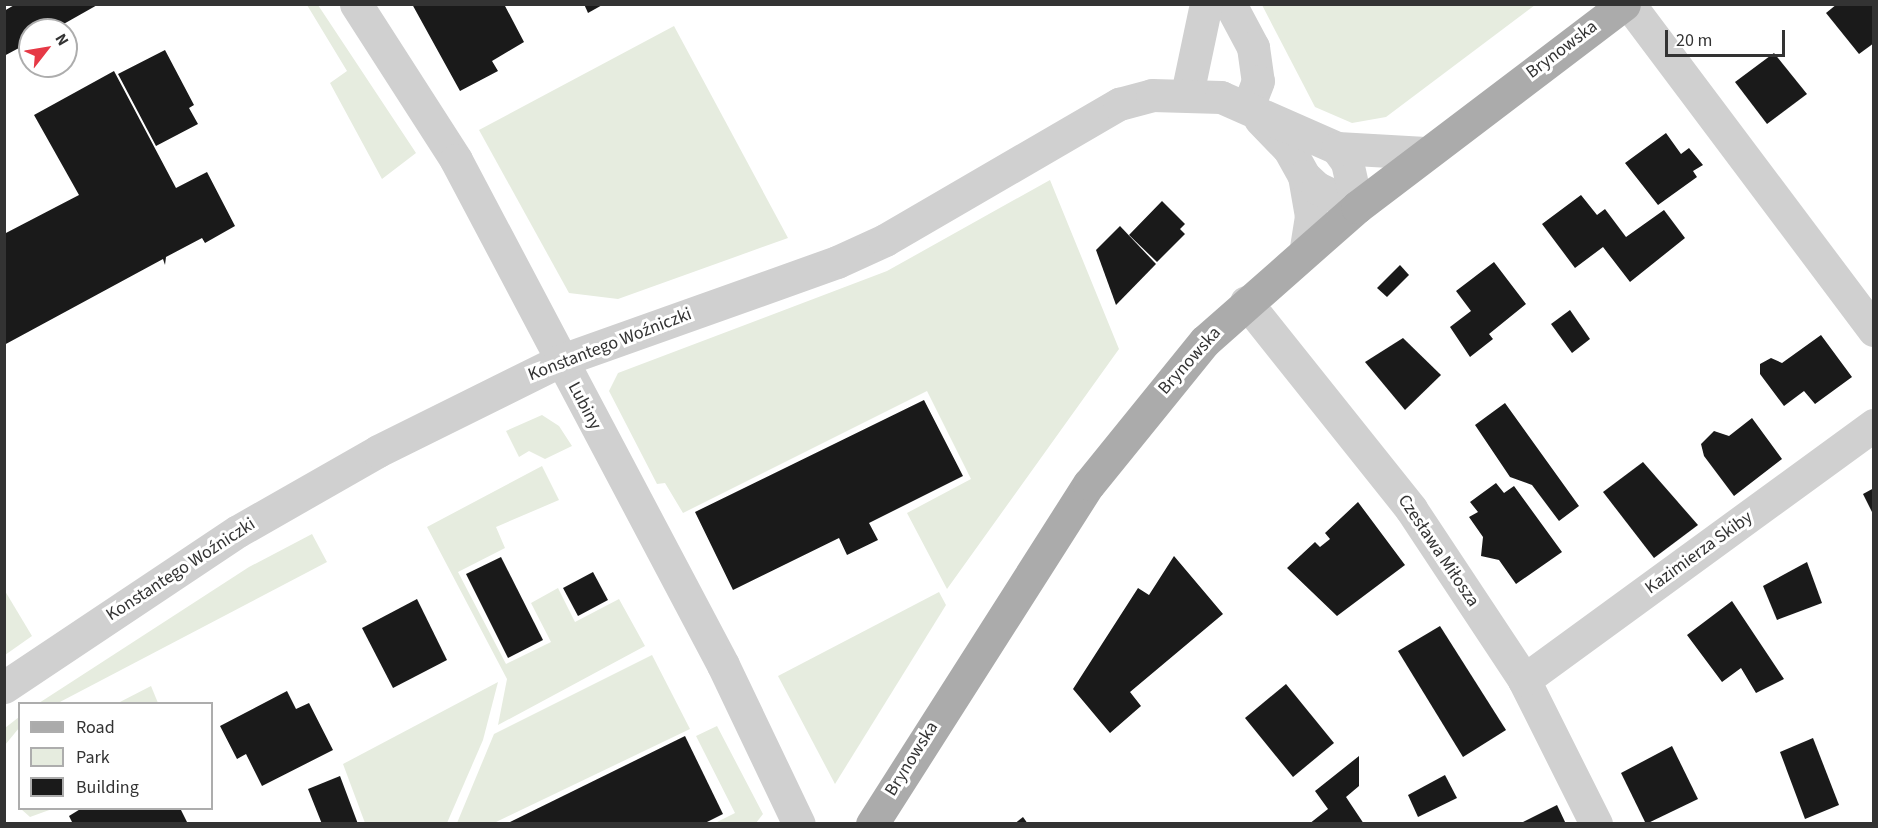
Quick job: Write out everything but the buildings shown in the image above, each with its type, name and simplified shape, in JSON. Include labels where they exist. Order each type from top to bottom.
[{"type":"main road","name":"Brynowska","points":[[872,824],[1089,484],[1165,387],[1246,302],[1306,248],[1425,153],[1624,4]]},
{"type":"street","name":"Lubiny","points":[[356,4],[456,160],[559,361],[723,665],[794,822]]},
{"type":"street","points":[[1187,94],[1206,4]]},
{"type":"street","points":[[1230,4],[1253,47],[1258,81],[1248,107],[1289,149],[1304,176],[1317,188],[1357,207]]},
{"type":"street","points":[[1629,4],[1874,330]]},
{"type":"street","name":"Konstantego Woźniczki","points":[[4,687],[238,531],[378,451],[559,361],[837,262],[1119,104],[1187,94],[1248,107],[1337,148],[1425,153]]},
{"type":"street","points":[[1337,148],[1350,172],[1357,207]]},
{"type":"street","points":[[1304,176],[1311,216],[1306,248]]},
{"type":"street","name":"Czesława Miłosza","points":[[1246,302],[1411,509],[1524,680],[1596,824]]},
{"type":"street","name":"Kazimierza Skiby","points":[[1524,680],[1874,425]]},
{"type":"green space","points":[[307,5],[318,5],[416,153],[382,179],[330,83],[347,71]]},
{"type":"green space","points":[[1262,5],[1535,5],[1386,117],[1352,123],[1315,107]]},
{"type":"green space","points":[[674,26],[788,238],[618,299],[569,293],[479,130]]},
{"type":"green space","points":[[1050,180],[1119,349],[947,589],[907,513],[971,479],[927,391],[683,513],[665,483],[657,484],[609,391],[618,373],[887,271]]},
{"type":"green space","points":[[542,415],[559,426],[572,446],[545,459],[529,451],[519,457],[506,431]]},
{"type":"green space","points":[[542,466],[559,500],[496,527],[505,548],[458,572],[506,664],[551,642],[531,603],[558,588],[575,622],[619,599],[645,646],[498,725],[507,679],[427,527]]},
{"type":"green space","points":[[312,534],[327,562],[60,702],[41,702],[249,567]]},
{"type":"green space","points":[[5,591],[32,636],[4,655]]},
{"type":"green space","points":[[939,592],[946,605],[835,784],[778,676]]},
{"type":"green space","points":[[652,655],[690,729],[494,823],[457,823],[494,734]]},
{"type":"green space","points":[[498,682],[483,740],[447,823],[365,823],[343,764]]},
{"type":"green space","points":[[151,686],[158,702],[120,702]]},
{"type":"green space","points":[[18,718],[18,729],[5,745],[5,728]]},
{"type":"green space","points":[[717,726],[763,814],[756,823],[715,823],[735,813],[696,736]]},
{"type":"green space","points":[[22,810],[49,810],[30,817]]}]
